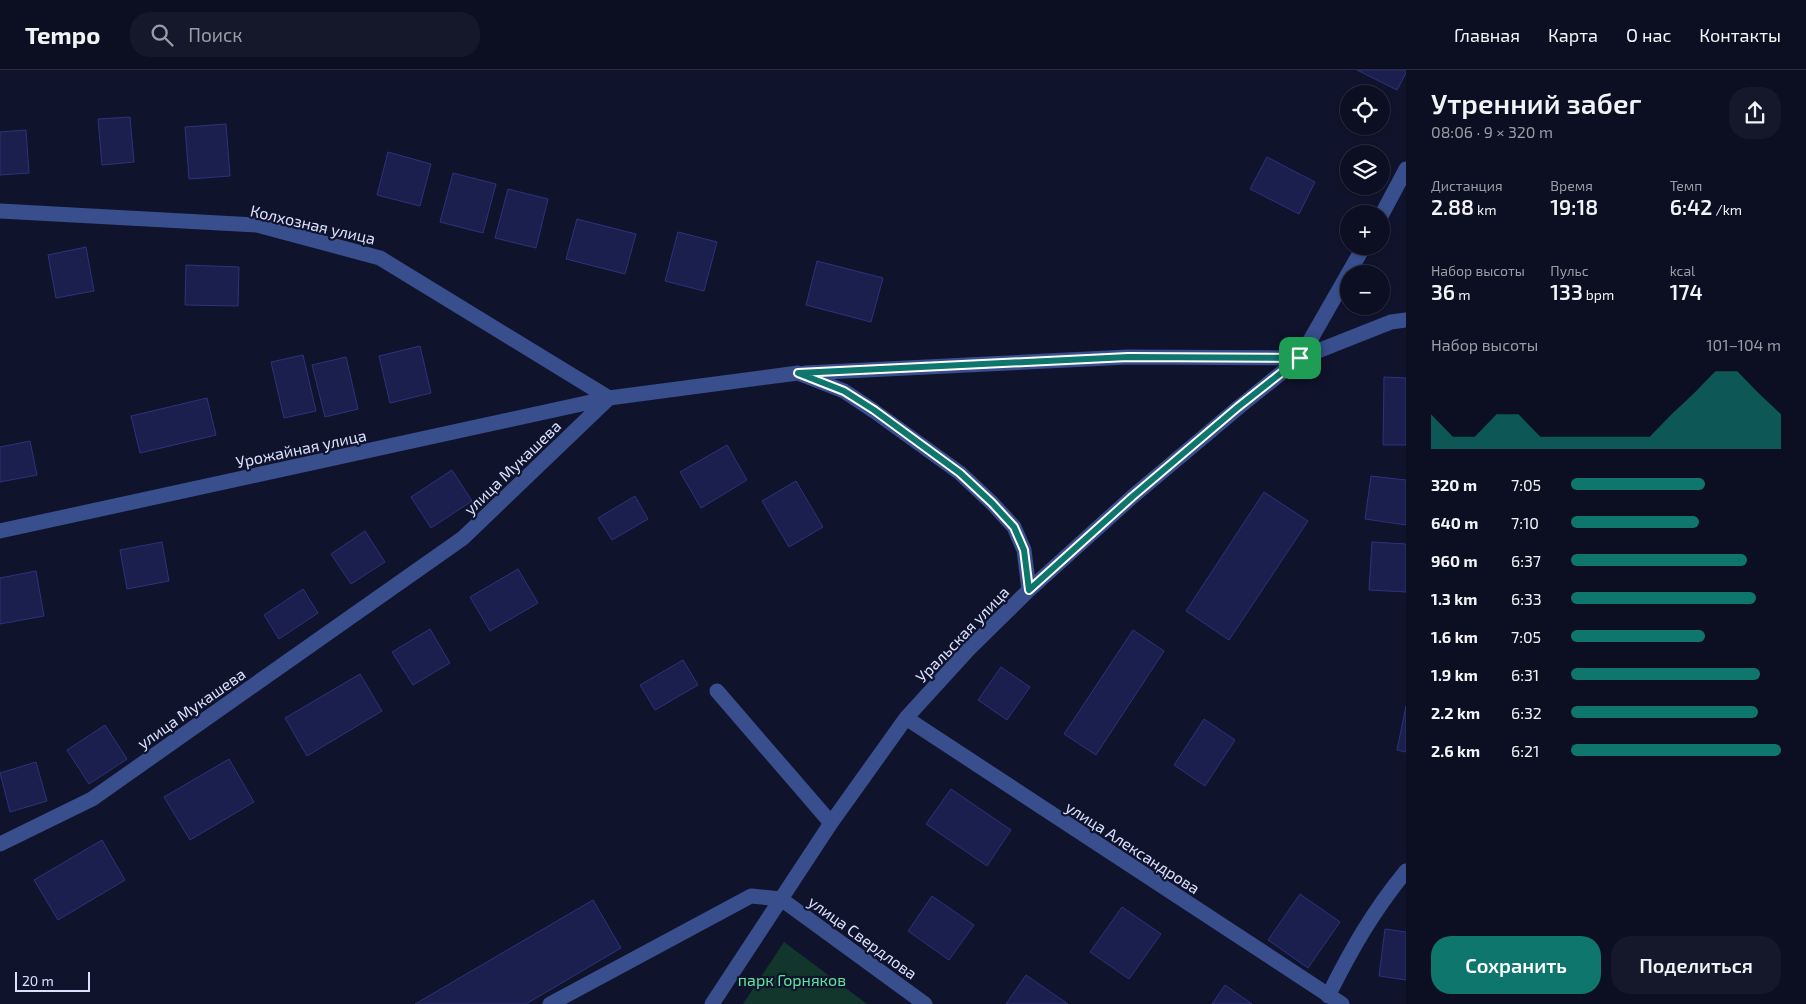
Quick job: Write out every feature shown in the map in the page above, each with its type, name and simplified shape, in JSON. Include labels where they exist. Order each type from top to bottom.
[{"type":"street","points":[[1387,205],[1406,169]]},
{"type":"street","name":"Колхозная улица","points":[[0,211],[256,225],[380,258],[609,398]]},
{"type":"street","name":"Уральская улица","points":[[712,1004],[831,823],[906,718],[968,650],[1029,590],[1132,497],[1238,407],[1300,358],[1359,255]]},
{"type":"street","points":[[609,398],[798,373],[1128,357],[1300,358],[1391,322],[1406,320]]},
{"type":"street","points":[[798,373],[844,391],[874,410],[960,473],[986,497],[1014,527],[1021,542],[1024,550],[1029,590]]},
{"type":"street","name":"Урожайная улица","points":[[0,531],[609,398]]},
{"type":"street","name":"улица Мукашева","points":[[0,844],[92,800],[463,538],[609,398]]},
{"type":"street","points":[[718,691],[831,823]]},
{"type":"street","name":"улица Александрова","points":[[906,718],[1342,1004]]},
{"type":"street","points":[[1328,996],[1352,948],[1384,898],[1406,871]]},
{"type":"street","points":[[550,1004],[751,896],[781,899]]},
{"type":"street","name":"улица Свердлова","points":[[781,899],[926,1004]]},
{"type":"green space","name":"парк Горняков","points":[[784,942],[867,1004],[743,1004]]},
{"type":"building","points":[[1357,70],[1406,70],[1397,90]]},
{"type":"building","points":[[130,117],[134,162],[102,165],[98,119]]},
{"type":"building","points":[[226,124],[230,176],[189,179],[185,127]]},
{"type":"building","points":[[26,130],[29,173],[0,175],[0,132]]},
{"type":"building","points":[[388,152],[431,164],[420,206],[377,195]]},
{"type":"building","points":[[1267,157],[1315,182],[1299,214],[1250,189]]},
{"type":"building","points":[[453,173],[496,184],[483,233],[440,222]]},
{"type":"building","points":[[508,189],[548,199],[536,248],[495,238]]},
{"type":"building","points":[[577,219],[636,234],[625,274],[566,259]]},
{"type":"building","points":[[678,232],[717,242],[704,291],[665,281]]},
{"type":"building","points":[[86,247],[94,291],[56,298],[48,255]]},
{"type":"building","points":[[817,261],[883,278],[871,322],[806,305]]},
{"type":"building","points":[[186,265],[239,267],[238,306],[185,305]]},
{"type":"building","points":[[420,346],[431,393],[390,403],[379,356]]},
{"type":"building","points":[[303,355],[316,411],[284,418],[271,362]]},
{"type":"building","points":[[346,357],[358,409],[325,417],[312,365]]},
{"type":"building","points":[[1384,377],[1406,378],[1406,445],[1383,445]]},
{"type":"building","points":[[207,398],[216,435],[140,453],[131,416]]},
{"type":"building","points":[[30,441],[37,475],[0,482],[0,447]]},
{"type":"building","points":[[727,445],[747,480],[701,508],[680,472]]},
{"type":"building","points":[[452,470],[472,501],[431,528],[411,497]]},
{"type":"building","points":[[1371,476],[1406,480],[1406,525],[1365,519]]},
{"type":"building","points":[[796,481],[823,527],[789,547],[762,501]]},
{"type":"building","points":[[1264,492],[1308,521],[1229,640],[1186,611]]},
{"type":"building","points":[[635,496],[648,519],[612,540],[598,518]]},
{"type":"building","points":[[365,531],[385,562],[351,584],[331,554]]},
{"type":"building","points":[[162,542],[169,581],[127,589],[120,550]]},
{"type":"building","points":[[1372,542],[1406,544],[1406,592],[1369,590]]},
{"type":"building","points":[[518,569],[538,603],[490,631],[470,597]]},
{"type":"building","points":[[36,571],[44,616],[0,624],[0,578]]},
{"type":"building","points":[[303,589],[318,613],[279,639],[264,615]]},
{"type":"building","points":[[430,629],[450,663],[413,685],[392,652]]},
{"type":"building","points":[[1133,630],[1164,651],[1096,755],[1064,734]]},
{"type":"building","points":[[683,660],[698,685],[655,710],[640,685]]},
{"type":"building","points":[[1001,667],[1030,687],[1007,720],[978,700]]},
{"type":"building","points":[[360,674],[382,711],[307,756],[285,718]]},
{"type":"building","points":[[1406,706],[1406,752],[1397,750]]},
{"type":"building","points":[[1204,719],[1235,740],[1205,786],[1174,765]]},
{"type":"building","points":[[105,725],[127,759],[89,784],[67,750]]},
{"type":"building","points":[[229,759],[254,802],[190,840],[164,797]]},
{"type":"building","points":[[36,762],[47,801],[10,812],[0,773]]},
{"type":"building","points":[[951,789],[1011,830],[987,866],[926,824]]},
{"type":"building","points":[[102,840],[125,880],[58,920],[34,880]]},
{"type":"building","points":[[1300,894],[1340,922],[1308,968],[1268,940]]},
{"type":"building","points":[[932,896],[974,925],[949,960],[908,931]]},
{"type":"building","points":[[593,900],[621,948],[526,1004],[415,1004]]},
{"type":"building","points":[[1122,907],[1161,934],[1129,979],[1090,952]]},
{"type":"building","points":[[1385,929],[1406,932],[1406,980],[1379,976]]},
{"type":"building","points":[[1026,975],[1068,1004],[1006,1004]]},
{"type":"building","points":[[1225,985],[1252,1004],[1212,1004]]},
{"type":"route","points":[[1128,357],[1300,358],[1238,407],[1132,497],[1029,590],[1024,550],[1014,527],[992,503],[960,473],[874,410],[844,391],[798,373],[1128,357]]}]
